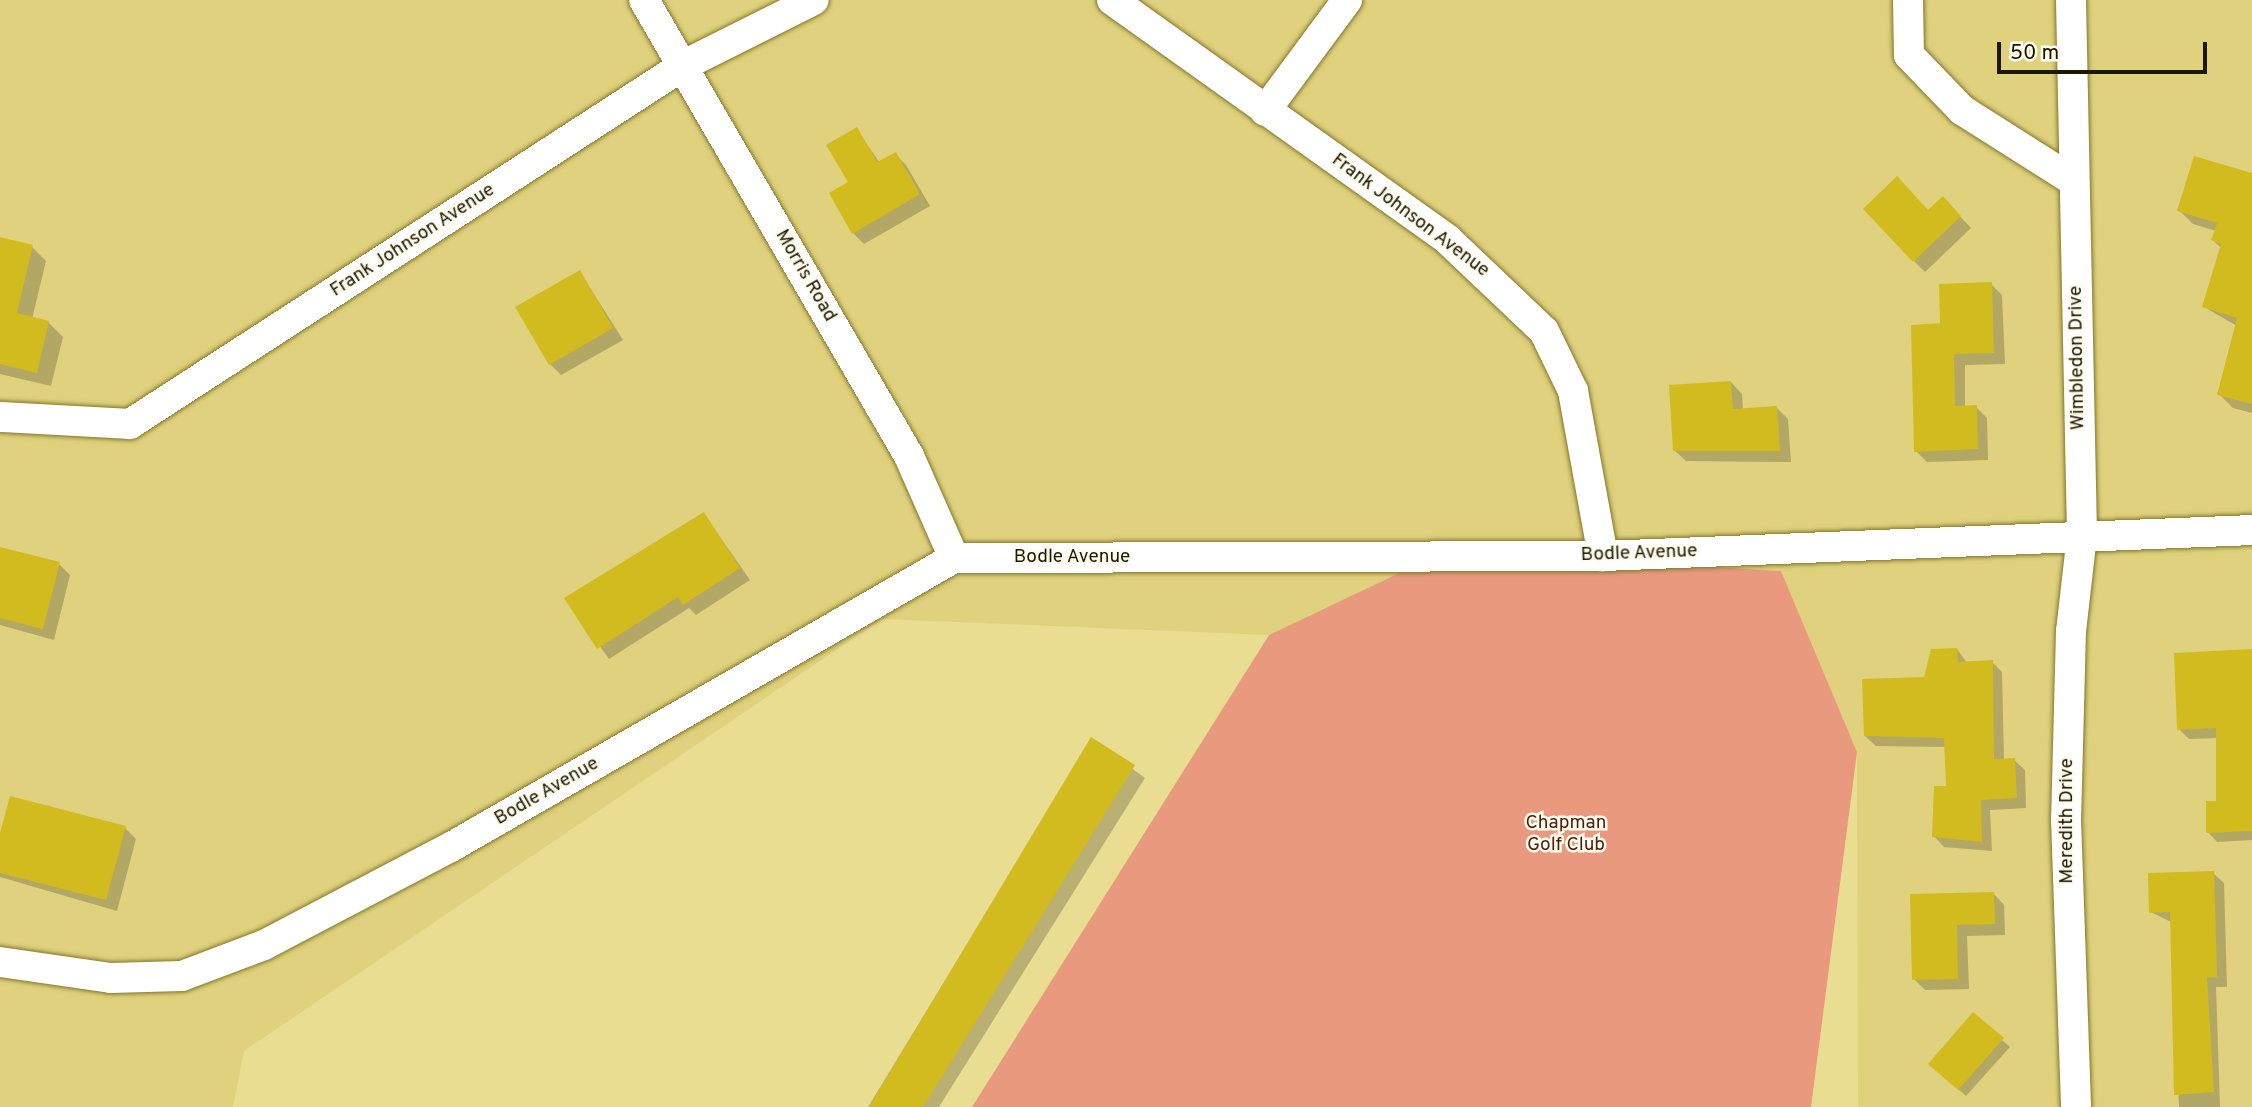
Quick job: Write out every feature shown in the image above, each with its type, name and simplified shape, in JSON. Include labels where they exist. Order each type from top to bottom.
[{"type":"street","name":"Morris Road","points":[[644,0],[909,456],[954,558]]},
{"type":"street","name":"Frank Johnson Avenue","points":[[0,417],[130,424],[684,65],[814,0]]},
{"type":"street","name":"Frank Johnson Avenue","points":[[1112,0],[1448,240],[1544,331],[1573,391],[1603,556]]},
{"type":"street","points":[[1265,111],[1347,0]]},
{"type":"street","points":[[1908,0],[1909,55],[1962,110],[2074,181]]},
{"type":"street","name":"Wimbledon Drive","points":[[2071,0],[2082,535]]},
{"type":"street","name":"Bodle Avenue","points":[[0,962],[111,978],[182,976],[264,945],[451,847],[954,558],[1603,556],[2252,530]]},
{"type":"street","name":"Meredith Drive","points":[[2076,1107],[2066,819],[2071,631],[2082,535]]},
{"type":"shaded area","points":[[0,0],[2252,0],[2252,1107],[1858,1107],[1857,752],[1781,571],[1414,566],[1269,635],[882,619],[244,1051],[233,1107],[0,1107]]},
{"type":"green space","name":"Chapman Golf Club","points":[[1596,560],[1781,571],[1857,752],[1811,1107],[972,1107],[1269,635],[1414,566]]},
{"type":"building","points":[[857,127],[877,162],[896,152],[920,194],[852,234],[829,193],[848,182],[826,145]]},
{"type":"building","points":[[2194,156],[2252,173],[2252,404],[2217,395],[2237,318],[2202,307],[2221,244],[2211,240],[2217,223],[2177,211]]},
{"type":"building","points":[[1897,176],[1928,210],[1943,196],[1961,216],[1913,262],[1863,209]]},
{"type":"building","points":[[0,237],[33,245],[17,313],[49,321],[37,373],[0,364]]},
{"type":"building","points":[[580,270],[613,328],[549,365],[515,307]]},
{"type":"building","points":[[1992,282],[1994,353],[1954,354],[1955,406],[1977,405],[1978,449],[1914,452],[1911,325],[1940,323],[1939,284]]},
{"type":"building","points":[[1731,381],[1733,409],[1777,406],[1780,451],[1673,451],[1669,385]]},
{"type":"building","points":[[704,512],[740,568],[683,605],[678,597],[597,649],[564,598]]},
{"type":"building","points":[[0,547],[60,562],[43,629],[0,618]]},
{"type":"building","points":[[1957,648],[1958,662],[1993,660],[1994,759],[2015,758],[2017,798],[1981,800],[1982,842],[1932,837],[1934,786],[1946,786],[1944,738],[1864,736],[1862,679],[1924,677],[1931,649]]},
{"type":"building","points":[[2252,649],[2252,831],[2206,833],[2206,801],[2216,801],[2216,728],[2177,730],[2174,653]]},
{"type":"building","points":[[1091,737],[1135,765],[923,1107],[869,1107]]},
{"type":"building","points":[[10,796],[126,826],[106,900],[0,873],[0,833]]},
{"type":"building","points":[[2214,871],[2217,977],[2207,977],[2214,1092],[2174,1095],[2170,912],[2149,913],[2148,873]]},
{"type":"building","points":[[1994,892],[1995,924],[1957,925],[1958,979],[1912,980],[1910,894]]},
{"type":"building","points":[[1973,1012],[2004,1038],[1958,1090],[1928,1064]]}]
